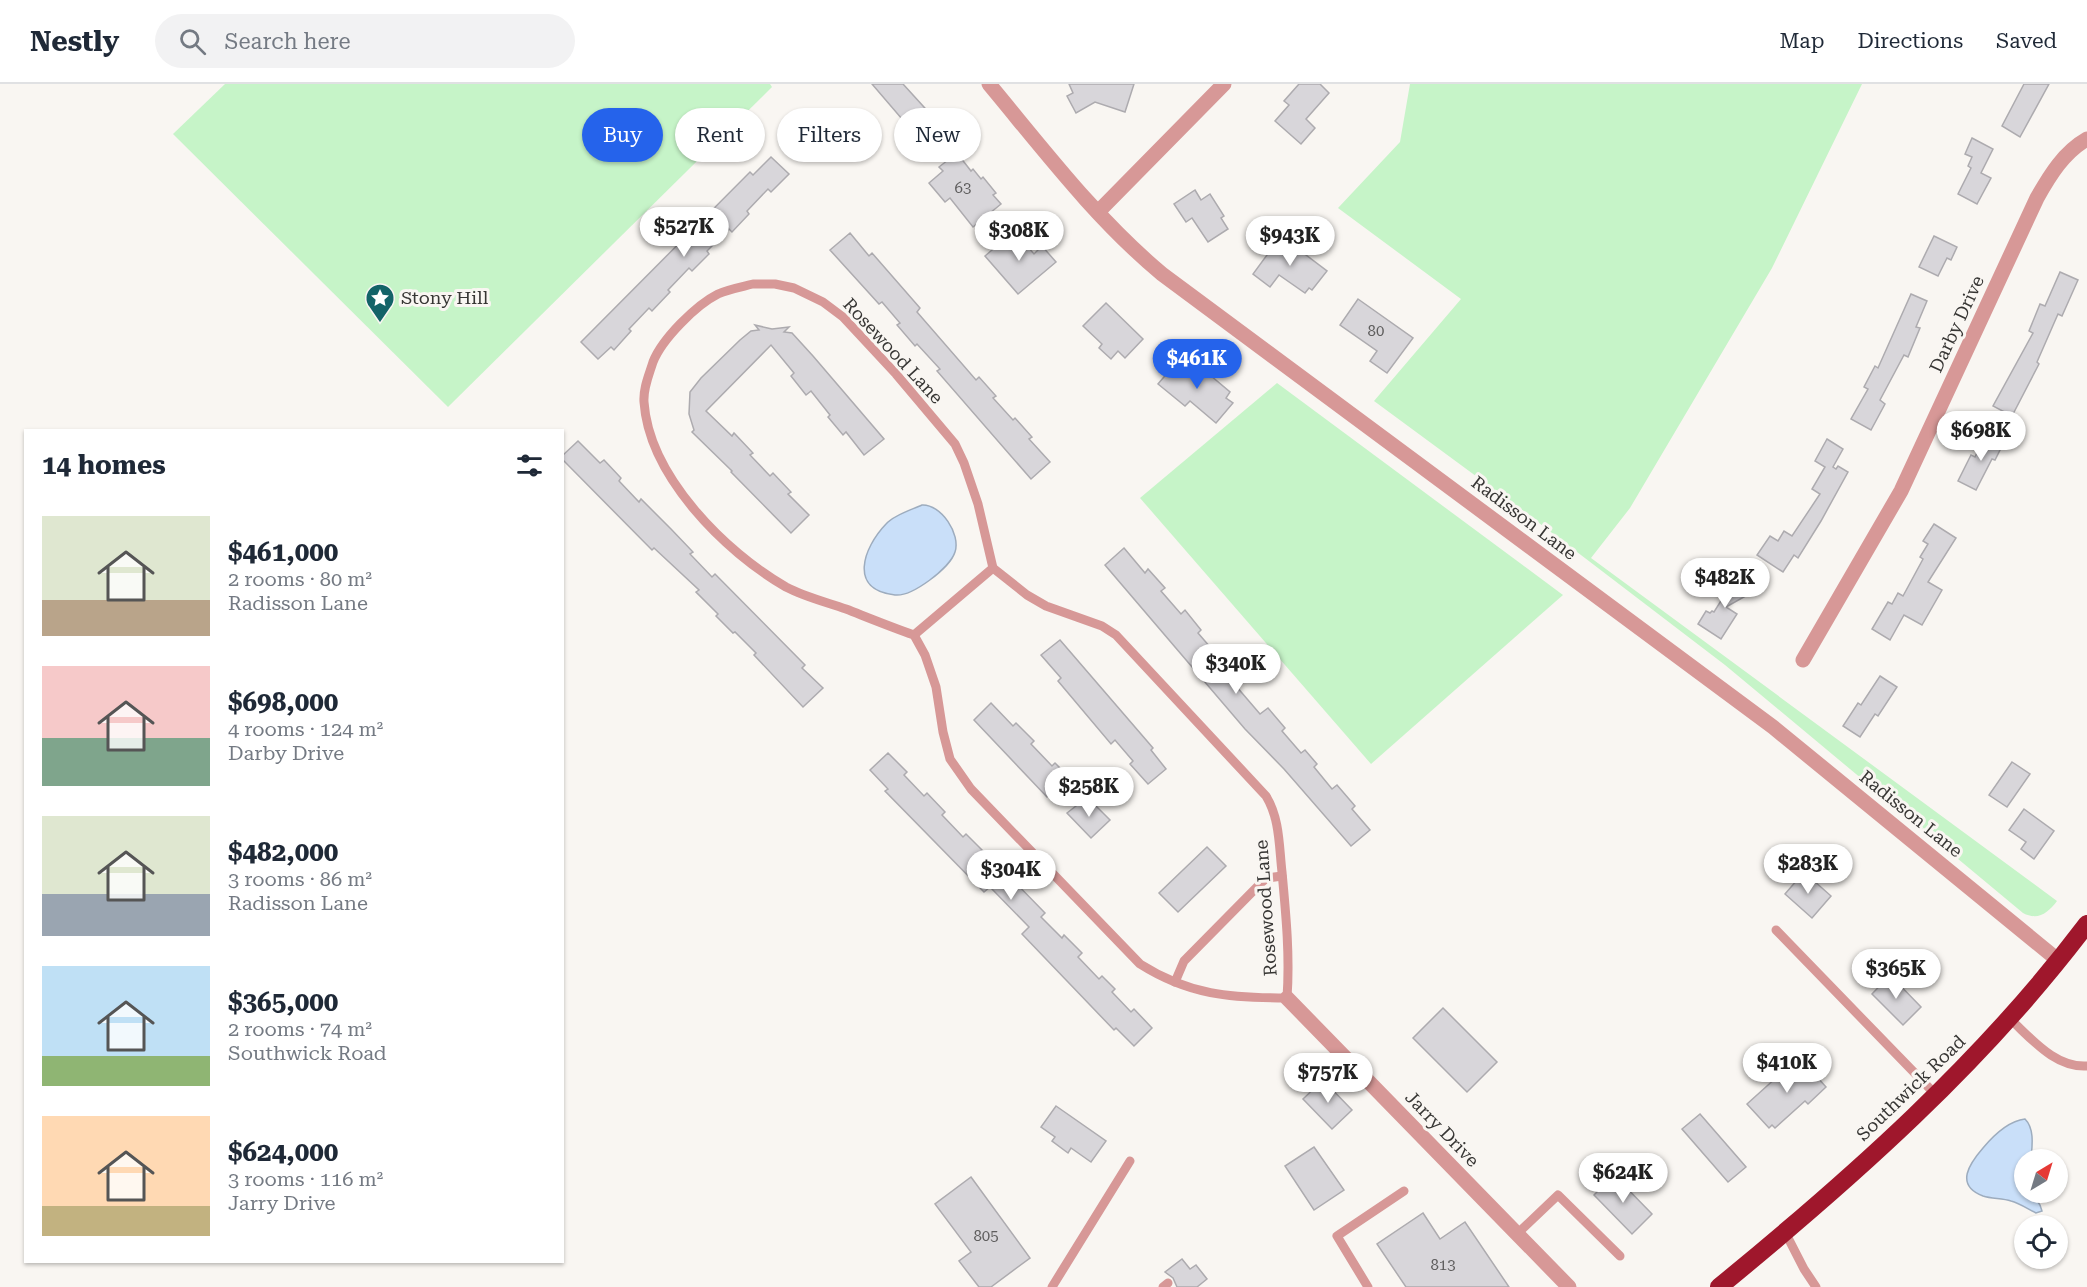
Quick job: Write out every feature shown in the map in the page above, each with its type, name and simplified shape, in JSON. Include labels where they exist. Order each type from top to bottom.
[{"type":"highway","name":"Southwick Road","points":[[1719,1287],[1883,1146],[1936,1095],[2010,1019],[2087,924]]},
{"type":"street","name":"Radisson Lane","points":[[989,84],[1098,212],[1131,247],[1162,274],[1773,727],[2059,961]]},
{"type":"street","points":[[1098,212],[1224,84]]},
{"type":"street","name":"Darby Drive","points":[[1803,660],[1901,491],[2037,198],[2064,158],[2075,146],[2087,140]]},
{"type":"street","name":"Jarry Drive","points":[[1287,998],[1569,1287]]},
{"type":"lane","name":"Rosewood Lane","points":[[753,284],[775,284],[805,292],[823,302],[843,317],[896,374],[955,444],[978,504],[993,568],[1046,606],[1102,626],[1116,635],[1266,796],[1273,807],[1277,825],[1287,928],[1287,998],[1222,996],[1175,982],[1140,964],[971,789],[950,759],[936,687],[914,635],[807,596],[771,577],[738,552],[703,519],[668,475],[648,431],[644,400],[646,383],[659,351],[671,334],[699,307],[707,300],[729,289],[753,284]]},
{"type":"lane","points":[[914,635],[993,568]]},
{"type":"lane","points":[[1175,982],[1185,961],[1262,882],[1282,876]]},
{"type":"lane","points":[[1776,930],[1936,1095]]},
{"type":"lane","points":[[2010,1019],[2058,1060],[2070,1065],[2087,1066]]},
{"type":"lane","points":[[1052,1287],[1130,1161]]},
{"type":"lane","points":[[1368,1287],[1337,1236],[1404,1191]]},
{"type":"lane","points":[[1517,1234],[1558,1195],[1620,1256]]},
{"type":"lane","points":[[1785,1232],[1816,1287]]},
{"type":"green space","points":[[225,84],[770,84],[772,87],[751,108],[675,108],[675,162],[696,162],[448,407],[173,134]]},
{"type":"green space","points":[[1410,84],[1862,84],[1772,268],[1630,508],[1591,558],[2057,901],[2050,909],[2038,916],[2023,913],[1725,665],[1522,510],[1374,401],[1461,299],[1338,208],[1400,142]]},
{"type":"green space","points":[[1277,383],[1563,595],[1371,764],[1140,498]]},
{"type":"water","points":[[922,505],[936,509],[948,521],[956,545],[952,559],[930,580],[911,591],[895,595],[880,591],[865,577],[866,556],[871,545],[889,521]]},
{"type":"water","points":[[2025,1119],[2028,1123],[2032,1133],[2032,1144],[2032,1149],[2014,1149],[2014,1202],[1983,1196],[1969,1186],[1967,1174],[1970,1167],[1996,1134],[2019,1120]]},
{"type":"water","points":[[2016,1203],[2039,1203],[2042,1211],[2036,1213]]},
{"type":"building","points":[[872,84],[903,84],[925,108],[894,110]]},
{"type":"building","points":[[1069,84],[1134,84],[1125,112],[1095,102],[1076,113],[1067,96],[1073,93]]},
{"type":"building","points":[[1299,84],[1320,84],[1329,93],[1306,119],[1315,128],[1301,144],[1275,121],[1289,105],[1284,101]]},
{"type":"building","points":[[2024,84],[2049,84],[2020,137],[2002,126]]},
{"type":"building","points":[[1972,138],[1993,149],[1981,173],[1991,178],[1977,204],[1958,194],[1971,168],[1968,166],[1972,157],[1965,154]]},
{"type":"building","points":[[771,157],[789,174],[771,192],[768,189],[747,211],[749,214],[732,232],[729,229],[707,251],[709,254],[692,271],[689,268],[652,311],[649,308],[629,329],[631,331],[614,350],[611,347],[598,359],[581,342],[750,172],[753,175]]},
{"type":"building","points":[[945,162],[964,162],[981,179],[983,177],[996,193],[993,195],[1001,204],[973,227],[950,198],[945,202],[929,183],[943,171],[939,167]]},
{"type":"building","points":[[1195,190],[1201,200],[1210,194],[1224,216],[1221,218],[1228,229],[1208,242],[1192,218],[1186,222],[1174,204]]},
{"type":"building","points":[[1014,231],[1034,254],[1042,246],[1056,262],[1018,294],[985,256]]},
{"type":"building","points":[[850,233],[869,256],[872,253],[920,308],[917,312],[976,380],[979,377],[996,396],[993,398],[1032,437],[1029,439],[1050,462],[1031,479],[937,371],[940,369],[917,344],[915,346],[897,325],[900,323],[882,302],[879,304],[830,250]]},
{"type":"building","points":[[1281,236],[1327,271],[1312,290],[1309,288],[1305,293],[1279,275],[1270,287],[1253,274]]},
{"type":"building","points":[[1934,236],[1957,247],[1951,260],[1947,258],[1938,276],[1919,267]]},
{"type":"building","points":[[2060,272],[2078,280],[2062,316],[2058,314],[2037,362],[2039,364],[2012,416],[1993,406],[2033,333],[2029,331],[2040,304],[2045,306]]},
{"type":"building","points":[[1911,294],[1927,301],[1916,327],[1920,328],[1908,357],[1904,355],[1880,400],[1885,404],[1871,430],[1851,419],[1868,389],[1864,387],[1875,366],[1878,368]]},
{"type":"building","points":[[1358,299],[1413,338],[1387,373],[1370,361],[1377,351],[1340,325]]},
{"type":"building","points":[[1106,303],[1143,339],[1125,358],[1118,351],[1111,359],[1099,348],[1102,344],[1083,326]]},
{"type":"building","points":[[755,325],[772,329],[789,327],[784,332],[792,333],[884,439],[864,455],[846,432],[843,435],[828,417],[830,415],[811,391],[806,395],[791,376],[794,373],[771,345],[706,411],[732,436],[734,433],[753,453],[750,455],[770,476],[773,473],[791,492],[788,494],[809,515],[791,533],[692,432],[694,430],[689,414],[690,392],[740,340],[751,331],[759,330]]},
{"type":"building","points":[[1180,358],[1194,370],[1198,365],[1230,392],[1226,398],[1233,403],[1216,423],[1190,401],[1185,406],[1158,384]]},
{"type":"building","points":[[1986,433],[2004,442],[1976,490],[1958,481],[1971,455],[1975,457]]},
{"type":"building","points":[[1827,439],[1843,449],[1833,467],[1836,469],[1838,466],[1848,472],[1798,558],[1794,555],[1783,572],[1757,555],[1770,536],[1778,541],[1784,531],[1792,536],[1820,494],[1812,489],[1825,467],[1815,461]]},
{"type":"building","points":[[578,441],[600,463],[604,460],[621,478],[619,481],[639,502],[641,499],[671,529],[693,552],[690,554],[712,577],[715,574],[805,665],[802,668],[823,688],[803,707],[754,655],[756,653],[716,616],[718,614],[696,592],[699,590],[654,548],[652,550],[564,461],[564,454]]},
{"type":"building","points":[[1934,524],[1956,538],[1928,582],[1942,590],[1922,625],[1904,615],[1890,640],[1872,629],[1888,602],[1892,604],[1898,593],[1903,596],[1923,559],[1920,557],[1928,544],[1923,541]]},
{"type":"building","points":[[1124,548],[1145,573],[1148,569],[1165,588],[1161,591],[1181,614],[1185,610],[1201,630],[1198,633],[1237,673],[1230,679],[1260,714],[1268,708],[1285,728],[1282,731],[1301,753],[1305,750],[1317,764],[1314,767],[1332,789],[1337,785],[1355,806],[1352,809],[1370,830],[1351,846],[1284,769],[1245,729],[1105,565]]},
{"type":"building","points":[[1739,575],[1751,593],[1726,607],[1737,614],[1721,639],[1698,624],[1706,611],[1714,612],[1729,588],[1726,584]]},
{"type":"building","points":[[1060,640],[1153,748],[1151,750],[1166,769],[1148,784],[1130,764],[1133,761],[1115,740],[1111,744],[1058,681],[1061,678],[1041,655]]},
{"type":"building","points":[[1880,676],[1897,687],[1878,716],[1875,714],[1860,737],[1843,726],[1858,703],[1861,705]]},
{"type":"building","points":[[991,703],[1013,726],[1016,723],[1034,741],[1031,744],[1052,766],[1055,763],[1070,778],[1047,797],[974,720]]},
{"type":"building","points":[[888,753],[907,772],[904,775],[924,796],[927,793],[945,812],[942,815],[963,837],[966,834],[984,852],[981,855],[1001,876],[1005,872],[1045,913],[1041,917],[1062,938],[1064,935],[1082,953],[1078,957],[1099,979],[1102,976],[1115,989],[1112,992],[1131,1012],[1134,1009],[1152,1028],[1134,1046],[1116,1028],[1114,1030],[1022,934],[1029,927],[990,887],[984,892],[885,791],[888,789],[870,770]]},
{"type":"building","points":[[2012,762],[2030,774],[2007,807],[1989,795]]},
{"type":"building","points":[[1085,799],[1090,804],[1092,802],[1110,820],[1091,838],[1067,813]]},
{"type":"building","points":[[2024,809],[2054,831],[2034,859],[2021,849],[2026,842],[2009,830]]},
{"type":"building","points":[[1207,847],[1226,866],[1178,912],[1159,893]]},
{"type":"building","points":[[1804,872],[1831,896],[1812,918],[1785,894]]},
{"type":"building","points":[[1890,975],[1921,1007],[1903,1025],[1872,994]]},
{"type":"building","points":[[1443,1008],[1497,1062],[1467,1092],[1413,1038]]},
{"type":"building","points":[[1799,1057],[1826,1087],[1808,1104],[1805,1101],[1775,1128],[1772,1125],[1769,1128],[1747,1104]]},
{"type":"building","points":[[1323,1080],[1352,1110],[1332,1129],[1303,1099]]},
{"type":"building","points":[[1056,1106],[1106,1141],[1091,1162],[1071,1148],[1068,1153],[1052,1141],[1055,1137],[1041,1127]]},
{"type":"building","points":[[1700,1114],[1746,1167],[1728,1182],[1682,1129]]},
{"type":"building","points":[[1314,1147],[1344,1190],[1314,1210],[1285,1166]]},
{"type":"building","points":[[1614,1175],[1652,1214],[1632,1234],[1594,1195]]},
{"type":"building","points":[[971,1177],[1030,1258],[991,1287],[979,1287],[959,1261],[971,1252],[935,1204]]},
{"type":"building","points":[[1423,1213],[1440,1239],[1465,1222],[1509,1287],[1406,1287],[1377,1244]]},
{"type":"building","points":[[1182,1259],[1190,1269],[1196,1265],[1207,1279],[1197,1287],[1177,1287],[1173,1278],[1165,1272]]},
{"type":"place","name":"Stony Hill","points":[[380,324]]}]
